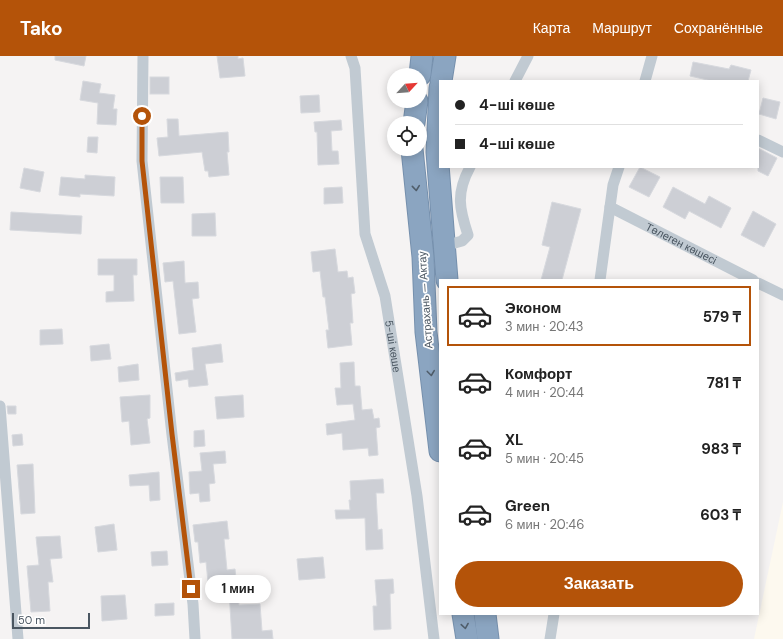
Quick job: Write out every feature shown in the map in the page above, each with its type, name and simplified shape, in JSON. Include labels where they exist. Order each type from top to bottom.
[{"type":"highway","points":[[421,68],[422,56]]},
{"type":"highway","points":[[441,80],[445,56]]},
{"type":"highway","points":[[439,109],[437,152],[447,279]]},
{"type":"highway","name":"Астрахань — Актау","points":[[413,156],[423,257],[426,332],[439,442]]},
{"type":"highway","points":[[463,615],[467,639]]},
{"type":"highway","points":[[485,615],[488,639]]},
{"type":"street","points":[[143,56],[142,161],[172,434],[193,604],[194,639]]},
{"type":"street","points":[[516,80],[528,56]]},
{"type":"street","points":[[645,80],[652,56]]},
{"type":"street","name":"5-шi көше","points":[[354,57],[365,234],[385,296],[417,496],[434,639]]},
{"type":"street","points":[[759,140],[783,152]]},
{"type":"street","points":[[444,246],[462,241],[468,235],[463,221],[459,196],[470,168]]},
{"type":"street","points":[[600,279],[613,185],[619,168]]},
{"type":"street","name":"Төлеген көшесі","points":[[610,207],[751,279]]},
{"type":"street","points":[[759,283],[783,295]]},
{"type":"street","points":[[0,406],[18,639]]},
{"type":"street","points":[[550,639],[554,615]]},
{"type":"shaded area","points":[[783,502],[783,639],[754,639]]},
{"type":"building","points":[[55,56],[86,56],[84,66],[55,60]]},
{"type":"building","points":[[217,56],[238,56],[238,59],[243,58],[245,76],[220,78]]},
{"type":"building","points":[[693,62],[729,69],[731,65],[751,70],[748,80],[708,80],[690,76]]},
{"type":"building","points":[[150,77],[169,77],[169,94],[150,94]]},
{"type":"building","points":[[83,81],[101,84],[99,93],[115,95],[113,109],[117,109],[116,125],[97,124],[98,103],[80,100]]},
{"type":"building","points":[[319,95],[320,112],[301,113],[300,96]]},
{"type":"building","points":[[763,98],[780,102],[776,119],[759,114]]},
{"type":"building","points":[[167,119],[178,119],[179,136],[228,132],[229,152],[227,152],[229,175],[209,177],[208,171],[205,171],[202,152],[159,156],[157,138],[168,137]]},
{"type":"building","points":[[341,120],[342,130],[331,131],[332,151],[338,151],[339,164],[318,165],[317,132],[315,132],[314,122]]},
{"type":"building","points":[[88,137],[98,137],[97,153],[87,152]]},
{"type":"building","points":[[759,149],[777,158],[768,176],[758,171]]},
{"type":"building","points":[[24,168],[44,172],[40,192],[20,188]]},
{"type":"building","points":[[639,168],[660,177],[649,197],[629,187]]},
{"type":"building","points":[[85,175],[115,177],[114,196],[80,194],[80,197],[59,195],[61,177],[85,179]]},
{"type":"building","points":[[160,177],[183,177],[184,203],[161,203]]},
{"type":"building","points":[[342,187],[343,203],[324,204],[324,188]]},
{"type":"building","points":[[673,187],[705,204],[709,196],[731,208],[721,228],[689,211],[685,219],[663,207]]},
{"type":"building","points":[[552,202],[581,209],[562,279],[541,279],[550,247],[542,245]]},
{"type":"building","points":[[753,211],[776,224],[764,247],[741,235]]},
{"type":"building","points":[[11,212],[82,216],[81,234],[10,230]]},
{"type":"building","points":[[215,213],[216,236],[192,236],[192,214]]},
{"type":"building","points":[[335,249],[338,272],[347,271],[348,278],[353,277],[355,293],[351,294],[353,323],[350,323],[352,345],[328,348],[326,330],[329,330],[325,297],[323,297],[320,271],[313,272],[311,252]]},
{"type":"building","points":[[98,259],[137,259],[137,275],[133,275],[134,301],[106,302],[106,292],[114,291],[114,275],[98,275]]},
{"type":"building","points":[[184,261],[185,283],[198,282],[199,298],[192,299],[196,332],[179,334],[173,281],[165,282],[163,263]]},
{"type":"building","points":[[62,329],[63,344],[40,345],[40,330]]},
{"type":"building","points":[[109,344],[111,359],[91,361],[90,346]]},
{"type":"building","points":[[221,344],[223,362],[205,364],[208,385],[189,387],[188,379],[176,381],[175,373],[194,370],[192,348]]},
{"type":"building","points":[[354,362],[355,386],[360,386],[362,410],[372,409],[374,419],[379,418],[380,427],[376,428],[378,455],[369,456],[368,448],[343,450],[342,433],[327,435],[326,424],[355,420],[353,404],[337,405],[335,388],[341,388],[340,363]]},
{"type":"building","points":[[138,364],[139,380],[119,382],[118,367]]},
{"type":"building","points":[[150,395],[150,418],[147,419],[150,443],[131,445],[129,421],[122,422],[120,397]]},
{"type":"building","points":[[243,395],[244,417],[217,419],[215,397]]},
{"type":"building","points":[[7,406],[16,406],[16,414],[8,414]]},
{"type":"building","points":[[204,430],[205,446],[194,447],[194,431]]},
{"type":"building","points":[[22,434],[23,445],[13,446],[12,435]]},
{"type":"building","points":[[225,451],[226,463],[213,464],[215,483],[209,484],[210,501],[200,502],[199,493],[190,494],[189,472],[202,471],[200,453]]},
{"type":"building","points":[[33,464],[35,513],[21,514],[17,465]]},
{"type":"building","points":[[159,472],[160,500],[150,501],[149,485],[130,486],[129,475]]},
{"type":"building","points":[[383,479],[384,493],[376,493],[378,530],[382,529],[383,549],[366,550],[365,518],[336,519],[335,510],[350,510],[350,481]]},
{"type":"building","points":[[227,521],[229,539],[224,539],[227,570],[235,569],[239,605],[260,604],[262,631],[272,630],[273,639],[232,639],[229,591],[209,592],[206,562],[200,563],[198,542],[195,542],[193,525]]},
{"type":"building","points":[[114,524],[117,550],[98,552],[95,527]]},
{"type":"building","points":[[60,536],[62,558],[50,559],[53,582],[48,582],[50,611],[31,612],[27,566],[39,565],[36,537]]},
{"type":"building","points":[[167,551],[168,565],[152,566],[151,552]]},
{"type":"building","points":[[323,557],[325,578],[299,580],[297,559]]},
{"type":"building","points":[[393,579],[394,593],[390,594],[391,629],[374,630],[373,606],[377,606],[375,580]]},
{"type":"building","points":[[125,595],[127,619],[102,621],[101,596]]},
{"type":"building","points":[[174,603],[174,615],[155,616],[155,604]]},
{"type":"route","points":[[142,116],[142,161],[172,434],[191,589]]}]
